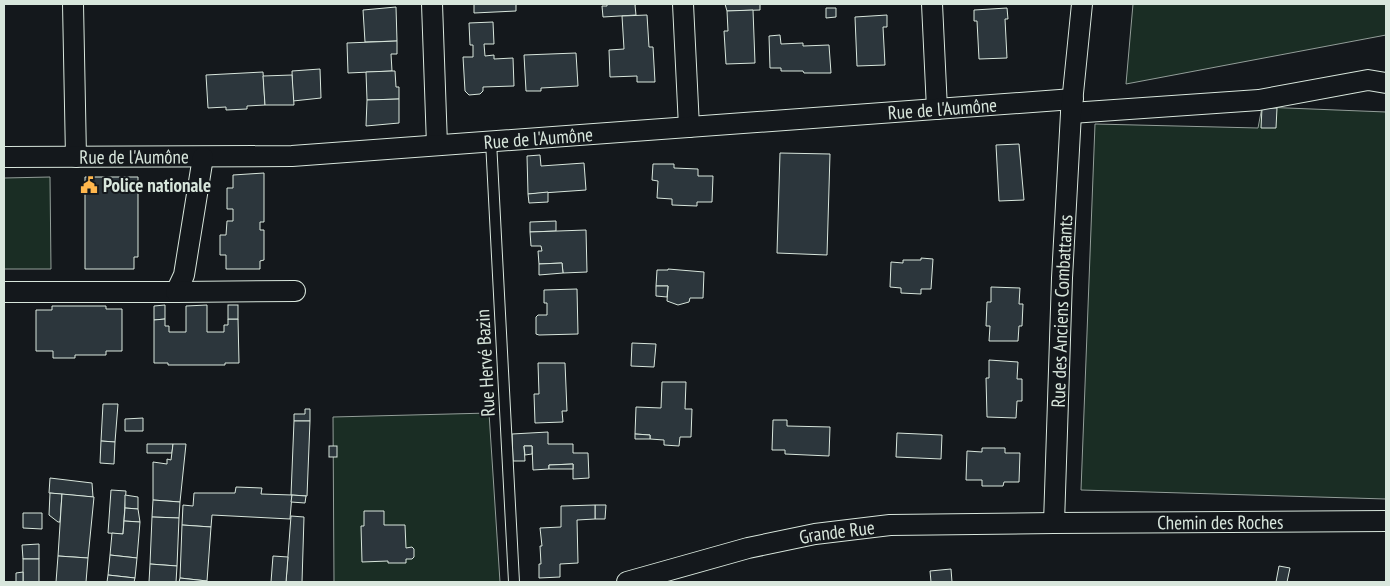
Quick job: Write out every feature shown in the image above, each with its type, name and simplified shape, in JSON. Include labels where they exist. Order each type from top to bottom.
[{"type":"street","points":[[73,4],[76,157]]},
{"type":"street","points":[[432,4],[437,145]]},
{"type":"street","points":[[683,4],[689,127]]},
{"type":"street","points":[[932,4],[937,109]]},
{"type":"street","name":"Rue des Anciens Combattants","points":[[1054,523],[1062,278],[1072,106],[1082,4]]},
{"type":"street","name":"Rue de l'Aumône","points":[[4,157],[203,158],[292,156],[937,109],[1259,100],[1368,80],[1386,83]]},
{"type":"street","points":[[176,292],[184,274],[203,158]]},
{"type":"street","points":[[4,292],[295,292]]},
{"type":"street","name":"Chemin des Roches","points":[[1054,523],[1386,522]]},
{"type":"street","name":"Grande Rue","points":[[627,582],[652,579],[748,548],[815,534],[890,525],[1054,523]]},
{"type":"lane","name":"Rue Hervé Bazin","points":[[491,141],[514,582]]},
{"type":"green space","points":[[1133,4],[1386,4],[1386,35],[1126,84]]},
{"type":"green space","points":[[1262,107],[1386,112],[1386,499],[1081,490],[1095,124],[1258,128]]},
{"type":"green space","points":[[50,177],[51,269],[4,269],[4,178]]},
{"type":"green space","points":[[489,413],[500,582],[334,582],[333,417]]},
{"type":"building","points":[[474,4],[516,4],[516,11],[474,13]]},
{"type":"building","points":[[607,4],[638,4],[635,5],[636,15],[603,17],[602,6],[607,6]]},
{"type":"building","points":[[725,4],[760,4],[760,10],[727,11]]},
{"type":"building","points":[[396,7],[397,41],[365,42],[363,10]]},
{"type":"building","points":[[826,8],[836,8],[836,17],[826,18]]},
{"type":"building","points":[[1007,8],[1008,19],[1005,19],[1007,58],[979,59],[977,21],[974,21],[974,10]]},
{"type":"building","points":[[753,10],[755,63],[726,64],[724,31],[728,31],[727,11]]},
{"type":"building","points":[[647,15],[649,47],[653,47],[655,82],[637,82],[637,76],[610,77],[609,50],[624,49],[622,16]]},
{"type":"building","points":[[887,15],[887,27],[883,27],[885,65],[857,66],[855,17]]},
{"type":"building","points":[[493,22],[494,44],[484,44],[485,56],[494,55],[494,59],[513,58],[514,86],[483,87],[483,91],[480,94],[469,95],[465,91],[463,57],[473,57],[473,45],[470,45],[469,23]]},
{"type":"building","points":[[780,35],[781,44],[803,43],[803,46],[829,45],[831,73],[804,73],[803,71],[781,71],[781,68],[770,68],[769,36]]},
{"type":"building","points":[[397,41],[397,54],[391,54],[392,71],[348,73],[347,43]]},
{"type":"building","points":[[576,53],[578,86],[541,88],[541,91],[526,91],[524,55]]},
{"type":"building","points":[[320,69],[321,98],[293,101],[292,71]]},
{"type":"building","points":[[395,71],[396,87],[399,87],[399,99],[367,100],[366,72]]},
{"type":"building","points":[[263,72],[265,105],[247,106],[247,109],[226,110],[226,107],[208,108],[206,75]]},
{"type":"building","points":[[292,75],[294,105],[265,105],[263,76]]},
{"type":"building","points":[[399,99],[399,123],[366,126],[367,100]]},
{"type":"building","points":[[1262,108],[1277,108],[1276,128],[1261,128]]},
{"type":"building","points":[[1019,144],[1024,200],[999,201],[996,145]]},
{"type":"building","points":[[780,153],[830,154],[827,255],[777,253]]},
{"type":"building","points":[[540,155],[541,166],[584,163],[586,190],[528,194],[527,156]]},
{"type":"building","points":[[653,164],[674,164],[674,168],[698,169],[698,176],[713,176],[712,202],[697,202],[697,206],[672,205],[672,199],[657,198],[658,181],[652,180]]},
{"type":"building","points":[[264,173],[264,222],[260,222],[260,230],[264,230],[264,260],[260,261],[260,269],[226,269],[226,255],[220,255],[220,235],[226,235],[227,221],[233,221],[233,209],[227,209],[227,188],[233,188],[233,175]]},
{"type":"building","points":[[85,177],[138,177],[138,257],[134,257],[134,269],[85,269]]},
{"type":"building","points":[[548,192],[548,202],[529,203],[528,194]]},
{"type":"building","points":[[556,221],[556,231],[530,232],[530,222]]},
{"type":"building","points":[[586,230],[587,272],[563,273],[562,263],[539,264],[538,251],[542,251],[541,246],[531,246],[530,232]]},
{"type":"building","points":[[921,258],[933,259],[931,289],[921,289],[921,294],[901,293],[901,288],[890,287],[891,262],[903,263],[903,260],[921,260]]},
{"type":"building","points":[[562,263],[563,273],[539,275],[539,264]]},
{"type":"building","points":[[657,270],[704,272],[703,298],[690,298],[689,302],[678,305],[667,301],[668,286],[656,286]]},
{"type":"building","points":[[656,286],[668,286],[667,297],[656,296]]},
{"type":"building","points":[[991,287],[1020,288],[1019,304],[1023,304],[1022,326],[1019,326],[1018,341],[989,341],[990,326],[986,326],[987,302],[991,302]]},
{"type":"building","points":[[577,289],[578,334],[536,334],[536,317],[538,315],[547,315],[547,303],[544,303],[544,290]]},
{"type":"building","points":[[165,305],[165,319],[154,320],[154,306]]},
{"type":"building","points":[[207,305],[207,332],[224,332],[224,325],[228,325],[228,319],[238,319],[239,363],[225,363],[225,365],[168,365],[168,363],[154,363],[154,320],[165,319],[165,326],[169,326],[169,332],[186,332],[186,306]]},
{"type":"building","points":[[228,305],[238,305],[238,319],[228,319]]},
{"type":"building","points":[[52,306],[106,306],[106,309],[122,309],[122,351],[106,351],[106,355],[75,355],[75,358],[53,358],[53,351],[36,351],[36,310],[52,310]]},
{"type":"building","points":[[632,343],[656,344],[654,367],[631,366]]},
{"type":"building","points":[[989,360],[1018,362],[1017,379],[1022,379],[1022,401],[1017,401],[1016,418],[987,417],[986,378],[989,378]]},
{"type":"building","points":[[538,363],[565,363],[567,411],[562,411],[563,422],[535,423],[534,394],[539,394]]},
{"type":"building","points":[[662,382],[686,382],[685,409],[692,409],[691,437],[680,437],[679,446],[664,445],[664,440],[650,439],[650,435],[635,434],[636,407],[661,408]]},
{"type":"building","points":[[103,404],[118,404],[115,442],[101,441]]},
{"type":"building","points":[[305,409],[310,409],[310,421],[294,421],[294,414],[305,414]]},
{"type":"building","points":[[143,418],[143,431],[125,431],[125,419]]},
{"type":"building","points":[[773,420],[787,420],[787,426],[830,427],[829,456],[785,454],[785,450],[772,450]]},
{"type":"building","points":[[294,421],[310,421],[307,496],[291,495]]},
{"type":"building","points":[[548,432],[548,444],[573,444],[573,453],[588,453],[589,478],[573,479],[573,464],[549,465],[549,469],[533,470],[532,446],[524,446],[525,461],[513,461],[512,434]]},
{"type":"building","points":[[897,433],[942,435],[941,459],[896,457]]},
{"type":"building","points":[[635,434],[650,435],[650,439],[635,439]]},
{"type":"building","points":[[101,441],[115,442],[114,464],[100,463]]},
{"type":"building","points":[[147,444],[173,444],[172,453],[147,453]]},
{"type":"building","points":[[173,444],[186,444],[180,502],[153,500],[153,462],[167,464],[167,459],[171,460]]},
{"type":"building","points":[[329,446],[337,446],[337,457],[329,457]]},
{"type":"building","points":[[524,446],[532,446],[532,454],[525,455]]},
{"type":"building","points":[[982,448],[1005,448],[1005,453],[1020,453],[1019,482],[1004,482],[1003,486],[982,486],[982,480],[966,480],[967,451],[982,452]]},
{"type":"building","points":[[573,464],[573,469],[549,469],[549,465]]},
{"type":"building","points":[[50,478],[92,483],[93,497],[49,493]]},
{"type":"building","points":[[236,487],[262,488],[261,494],[292,495],[290,519],[212,515],[211,527],[182,525],[183,505],[193,506],[194,493],[235,493]]},
{"type":"building","points":[[111,490],[126,491],[123,534],[108,533]]},
{"type":"building","points":[[50,493],[62,494],[60,522],[49,515]]},
{"type":"building","points":[[62,494],[94,497],[88,558],[58,556]]},
{"type":"building","points":[[125,495],[138,497],[138,509],[125,508]]},
{"type":"building","points":[[292,495],[306,496],[305,503],[291,502]]},
{"type":"building","points":[[153,500],[180,502],[179,518],[152,517]]},
{"type":"building","points":[[595,505],[606,505],[605,519],[595,519]]},
{"type":"building","points":[[595,505],[595,519],[577,520],[578,563],[560,564],[560,577],[539,578],[539,564],[541,564],[540,546],[542,546],[540,528],[561,527],[561,506]]},
{"type":"building","points":[[125,508],[138,509],[140,522],[124,521]]},
{"type":"building","points":[[364,511],[384,511],[384,525],[405,525],[406,548],[412,547],[414,549],[414,557],[406,559],[406,563],[388,563],[388,561],[362,562],[361,526],[364,526]]},
{"type":"building","points":[[23,513],[42,513],[42,529],[23,528]]},
{"type":"building","points":[[291,516],[304,517],[302,582],[286,582]]},
{"type":"building","points":[[152,517],[179,518],[177,566],[150,564]]},
{"type":"building","points":[[124,521],[140,522],[137,558],[110,555],[112,533],[123,534]]},
{"type":"building","points":[[182,525],[211,527],[207,581],[180,578]]},
{"type":"building","points":[[39,544],[39,559],[23,559],[22,545]]},
{"type":"building","points":[[110,555],[137,558],[135,578],[108,575]]},
{"type":"building","points":[[58,556],[88,558],[86,582],[56,582]]},
{"type":"building","points":[[273,556],[288,557],[286,582],[271,582]]},
{"type":"building","points":[[23,559],[39,559],[39,582],[23,582]]},
{"type":"building","points":[[150,564],[177,566],[176,582],[149,582]]},
{"type":"building","points":[[1279,566],[1290,568],[1287,582],[1276,582]]},
{"type":"building","points":[[951,569],[952,582],[931,582],[930,571]]},
{"type":"building","points":[[23,572],[23,582],[16,582],[16,573]]},
{"type":"building","points":[[108,575],[135,578],[134,582],[107,582]]},
{"type":"building","points":[[180,578],[207,581],[207,582],[179,582]]},
{"type":"place","name":"Police nationale","points":[[89,185]]}]
